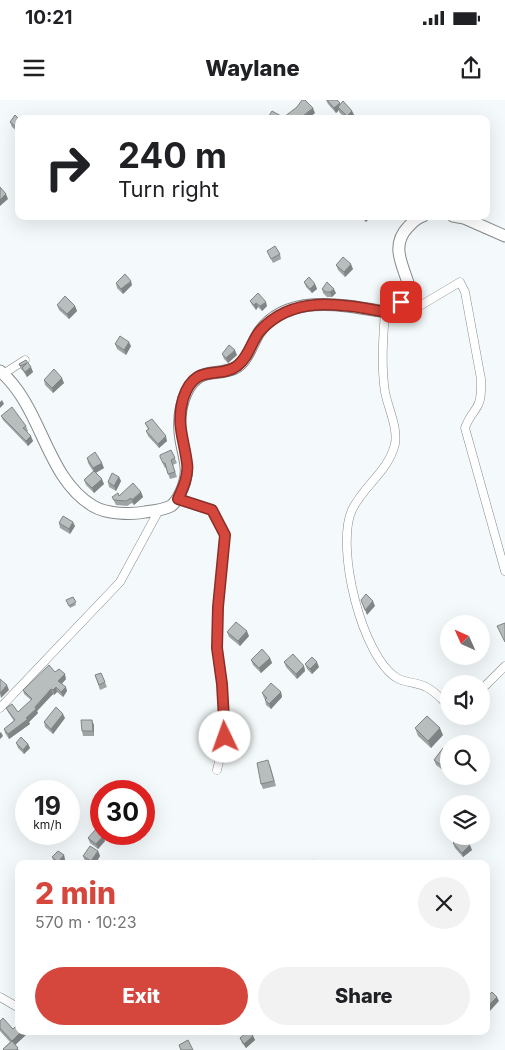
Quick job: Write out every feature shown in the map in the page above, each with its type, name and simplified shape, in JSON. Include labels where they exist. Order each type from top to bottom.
[{"type":"main road","points":[[1,373],[25,399],[62,478],[87,501],[94,507],[119,513],[159,510],[172,505],[178,499],[186,477],[188,464],[180,432],[180,419],[183,400],[195,380],[203,374],[236,367],[250,349],[259,332],[284,312],[320,304],[342,304],[385,312],[401,302],[409,286],[398,255],[398,241],[415,220]]},
{"type":"main road","points":[[469,220],[505,236]]},
{"type":"street","points":[[401,302],[405,310],[413,310],[460,282],[466,292],[481,379],[481,392],[479,404],[468,417],[464,428],[505,571]]},
{"type":"street","points":[[385,312],[382,345],[385,390],[395,431],[395,442],[387,465],[363,492],[352,511],[346,536],[350,587],[376,657],[397,678],[426,686],[440,698]]},
{"type":"street","points":[[1,373],[26,360]]},
{"type":"street","points":[[178,499],[212,510],[225,535],[218,607],[217,648],[222,684],[225,737],[217,770]]},
{"type":"street","points":[[0,708],[120,582],[159,510]]},
{"type":"street","points":[[490,681],[505,666]]},
{"type":"street","points":[[0,997],[15,1006]]},
{"type":"building","points":[[302,100],[305,100],[313,108],[304,115],[287,115],[297,107]]},
{"type":"building","points":[[327,100],[337,100],[340,103],[334,108]]},
{"type":"building","points":[[343,101],[352,111],[346,115],[338,107]]},
{"type":"building","points":[[272,111],[279,115],[270,115]]},
{"type":"building","points":[[15,115],[15,126],[10,122]]},
{"type":"building","points":[[0,187],[6,194],[0,200]]},
{"type":"building","points":[[275,246],[280,254],[271,259],[267,251]]},
{"type":"building","points":[[343,257],[351,264],[344,272],[336,265]]},
{"type":"building","points":[[125,274],[131,281],[121,289],[116,283]]},
{"type":"building","points":[[309,277],[315,284],[310,289],[304,282]]},
{"type":"building","points":[[327,282],[334,289],[330,292],[322,289]]},
{"type":"building","points":[[258,293],[266,302],[260,306],[256,303],[254,305],[250,301]]},
{"type":"building","points":[[65,296],[75,306],[67,314],[57,305]]},
{"type":"building","points":[[120,336],[129,342],[124,350],[115,344]]},
{"type":"building","points":[[229,345],[235,350],[226,358],[222,354]]},
{"type":"building","points":[[26,360],[31,367],[25,372],[22,368],[27,363],[20,366],[19,364]]},
{"type":"building","points":[[54,369],[62,378],[52,388],[44,380]]},
{"type":"building","points":[[12,407],[26,426],[23,428],[31,436],[26,441],[1,416]]},
{"type":"building","points":[[152,419],[166,436],[158,444],[146,431],[149,429],[145,423]]},
{"type":"building","points":[[171,450],[175,458],[171,460],[175,472],[168,474],[165,463],[163,463],[160,455]]},
{"type":"building","points":[[95,452],[102,463],[93,468],[87,458]]},
{"type":"building","points":[[94,471],[102,479],[92,488],[84,480]]},
{"type":"building","points":[[112,473],[119,477],[114,486],[108,482]]},
{"type":"building","points":[[133,483],[141,492],[132,500],[131,498],[126,501],[114,500],[112,497],[118,493],[119,496]]},
{"type":"building","points":[[63,516],[73,522],[69,529],[59,523]]},
{"type":"building","points":[[366,594],[373,601],[365,610],[361,600]]},
{"type":"building","points":[[73,597],[76,602],[69,606],[66,600]]},
{"type":"building","points":[[236,622],[247,631],[238,641],[227,632]]},
{"type":"building","points":[[505,623],[505,642],[497,626]]},
{"type":"building","points":[[262,649],[270,658],[259,668],[251,660]]},
{"type":"building","points":[[293,654],[304,666],[296,674],[284,662]]},
{"type":"building","points":[[312,657],[317,662],[310,669],[305,664]]},
{"type":"building","points":[[49,665],[55,672],[59,669],[65,674],[58,681],[66,687],[61,692],[56,687],[53,690],[51,689],[35,707],[36,709],[26,718],[28,719],[8,734],[4,729],[15,720],[6,708],[12,704],[18,712],[32,699],[23,690]]},
{"type":"building","points":[[101,673],[105,682],[99,685],[95,675]]},
{"type":"building","points":[[0,679],[7,685],[0,693]]},
{"type":"building","points":[[271,683],[281,692],[269,704],[265,700],[267,698],[262,693]]},
{"type":"building","points":[[56,707],[63,714],[51,729],[44,722]]},
{"type":"building","points":[[427,716],[440,728],[428,741],[415,728]]},
{"type":"building","points":[[81,720],[92,720],[93,731],[82,731]]},
{"type":"building","points":[[21,737],[28,744],[23,750],[16,743]]},
{"type":"building","points":[[440,752],[440,764],[434,760]]},
{"type":"building","points":[[268,760],[274,781],[261,784],[257,763]]},
{"type":"building","points":[[455,845],[470,845],[462,853]]},
{"type":"building","points":[[90,846],[98,851],[92,860],[83,856]]},
{"type":"building","points":[[58,851],[64,855],[60,860],[52,857]]},
{"type":"building","points":[[492,992],[497,997],[490,1004],[490,994]]},
{"type":"building","points":[[3,1018],[13,1029],[15,1027],[15,1035],[18,1035],[12,1041],[0,1028],[0,1021]]},
{"type":"building","points":[[243,1035],[253,1036],[244,1044],[240,1038]]},
{"type":"building","points":[[188,1040],[193,1050],[181,1050],[179,1045]]},
{"type":"building","points":[[12,1041],[18,1048],[16,1050],[3,1049]]},
{"type":"route","points":[[225,737],[222,684],[217,648],[218,607],[225,535],[212,510],[178,499],[186,477],[188,464],[180,432],[183,400],[195,380],[203,374],[236,367],[242,362],[259,332],[284,312],[320,304],[342,304],[385,312],[401,302]]}]
